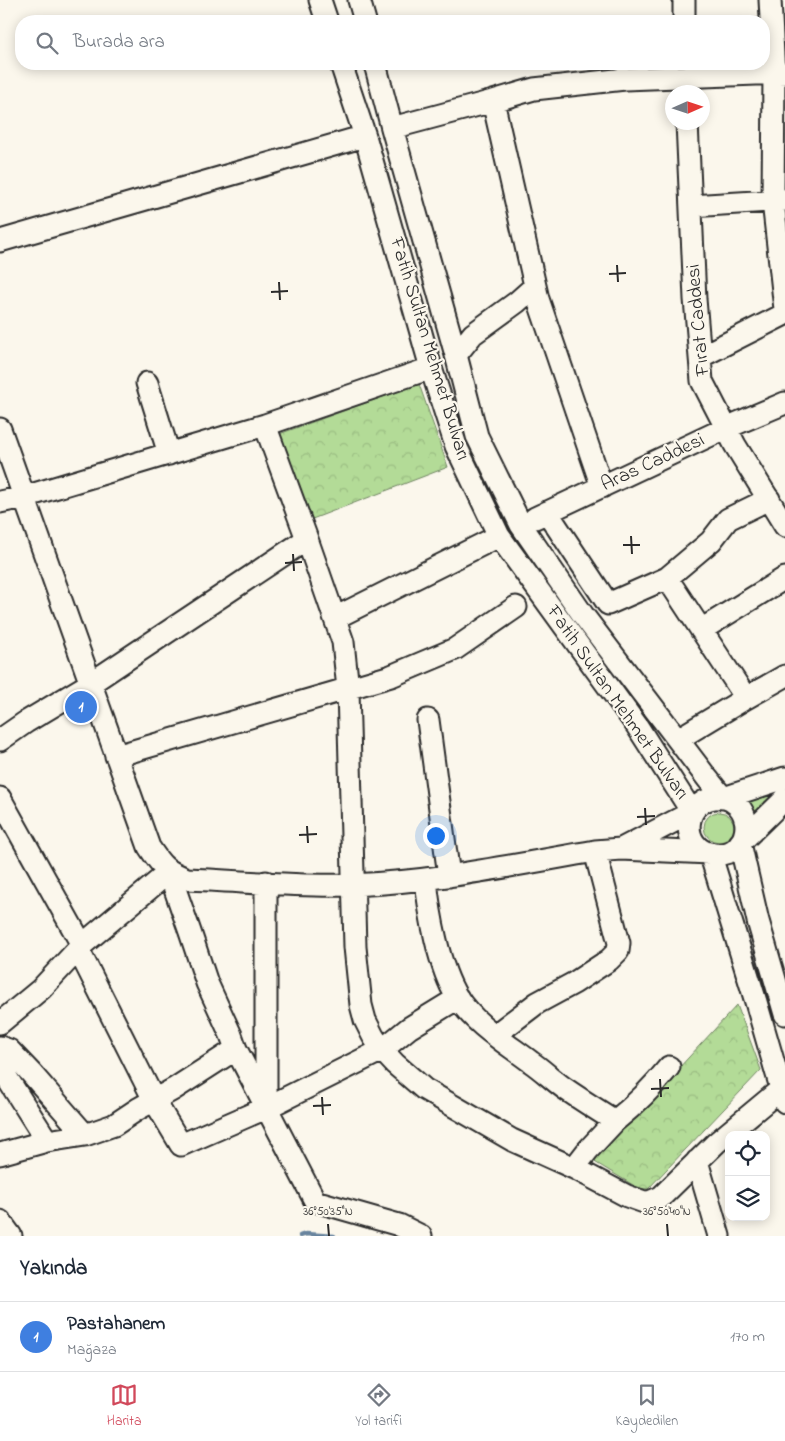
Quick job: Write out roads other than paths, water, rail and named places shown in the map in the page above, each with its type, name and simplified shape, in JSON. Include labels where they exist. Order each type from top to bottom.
[{"type":"street","points":[[320,0],[325,15]]},
{"type":"street","points":[[359,0],[363,15]]},
{"type":"street","points":[[684,0],[684,15]]},
{"type":"street","points":[[770,0],[779,73],[779,200],[784,297]]},
{"type":"street","name":"Fatih Sultan Mehmet Bulvarı","points":[[343,70],[365,136],[431,368],[456,446],[499,536],[637,726],[692,812]]},
{"type":"street","name":"Fatih Sultan Mehmet Bulvarı","points":[[377,70],[477,436],[521,525],[583,615],[724,798]]},
{"type":"street","points":[[392,128],[493,102],[534,89],[625,79],[779,73]]},
{"type":"street","points":[[493,102],[538,299],[602,487]]},
{"type":"street","name":"Fırat Caddesi","points":[[687,130],[695,299],[702,381],[735,444],[785,526]]},
{"type":"street","points":[[0,241],[365,136]]},
{"type":"street","points":[[691,206],[779,200]]},
{"type":"street","points":[[456,355],[473,334],[536,286]]},
{"type":"street","points":[[700,356],[785,314]]},
{"type":"street","points":[[0,502],[24,498],[265,425],[431,368]]},
{"type":"street","points":[[147,383],[168,454]]},
{"type":"street","name":"Aras Caddesi","points":[[521,525],[726,428],[785,403]]},
{"type":"street","points":[[265,425],[343,642],[348,689],[355,947],[361,1005],[369,1028],[382,1050],[396,1064],[424,1089],[512,1140],[574,1168],[627,1196],[647,1203],[661,1197],[716,1143],[783,1095],[710,853]]},
{"type":"street","points":[[0,429],[149,847],[159,864],[169,872],[187,879],[352,885],[449,876],[620,849],[726,853],[732,851],[785,799]]},
{"type":"street","points":[[547,512],[608,604],[667,578],[711,541],[728,519],[769,499]]},
{"type":"street","points":[[334,618],[499,536]]},
{"type":"street","points":[[0,740],[90,683],[307,539]]},
{"type":"street","points":[[667,578],[746,698]]},
{"type":"street","points":[[701,630],[785,578]]},
{"type":"street","points":[[116,756],[391,676],[455,649],[516,607]]},
{"type":"street","points":[[678,739],[785,676]]},
{"type":"street","points":[[428,720],[449,876]]},
{"type":"street","points":[[620,849],[692,812],[709,798],[724,798],[785,778]]},
{"type":"street","points":[[0,798],[80,947],[154,1100],[181,1146],[266,1108],[382,1050],[409,1028],[458,998]]},
{"type":"street","points":[[724,798],[732,801],[740,808],[744,816],[746,825],[745,835],[740,843],[758,921],[785,1014]]},
{"type":"street","points":[[692,812],[689,829],[691,837],[702,850],[710,853]]},
{"type":"street","points":[[495,1035],[537,1003],[574,983],[609,960],[618,951],[619,943],[595,852]]},
{"type":"street","points":[[0,1021],[41,988],[80,947],[169,872]]},
{"type":"street","points":[[169,872],[206,983],[232,1035],[236,1049],[315,1201],[399,1225],[421,1236]]},
{"type":"street","points":[[426,879],[429,908],[442,960],[451,986],[458,998],[477,1020],[495,1035],[566,1090],[615,1121]]},
{"type":"street","points":[[266,882],[266,1108]]},
{"type":"street","points":[[0,1047],[9,1050],[86,1135]]},
{"type":"street","points":[[0,1154],[47,1140],[86,1135],[114,1125],[138,1108],[236,1049]]},
{"type":"street","points":[[0,1067],[47,1140]]},
{"type":"street","points":[[574,1168],[615,1121],[646,1093],[669,1067]]},
{"type":"street","points":[[697,1161],[719,1236]]},
{"type":"street","points":[[0,1221],[10,1236]]},
{"type":"waterway","points":[[300,1236],[306,1234],[334,1236]]},
{"type":"place","name":"Pastahanem","points":[[81,707]]}]
